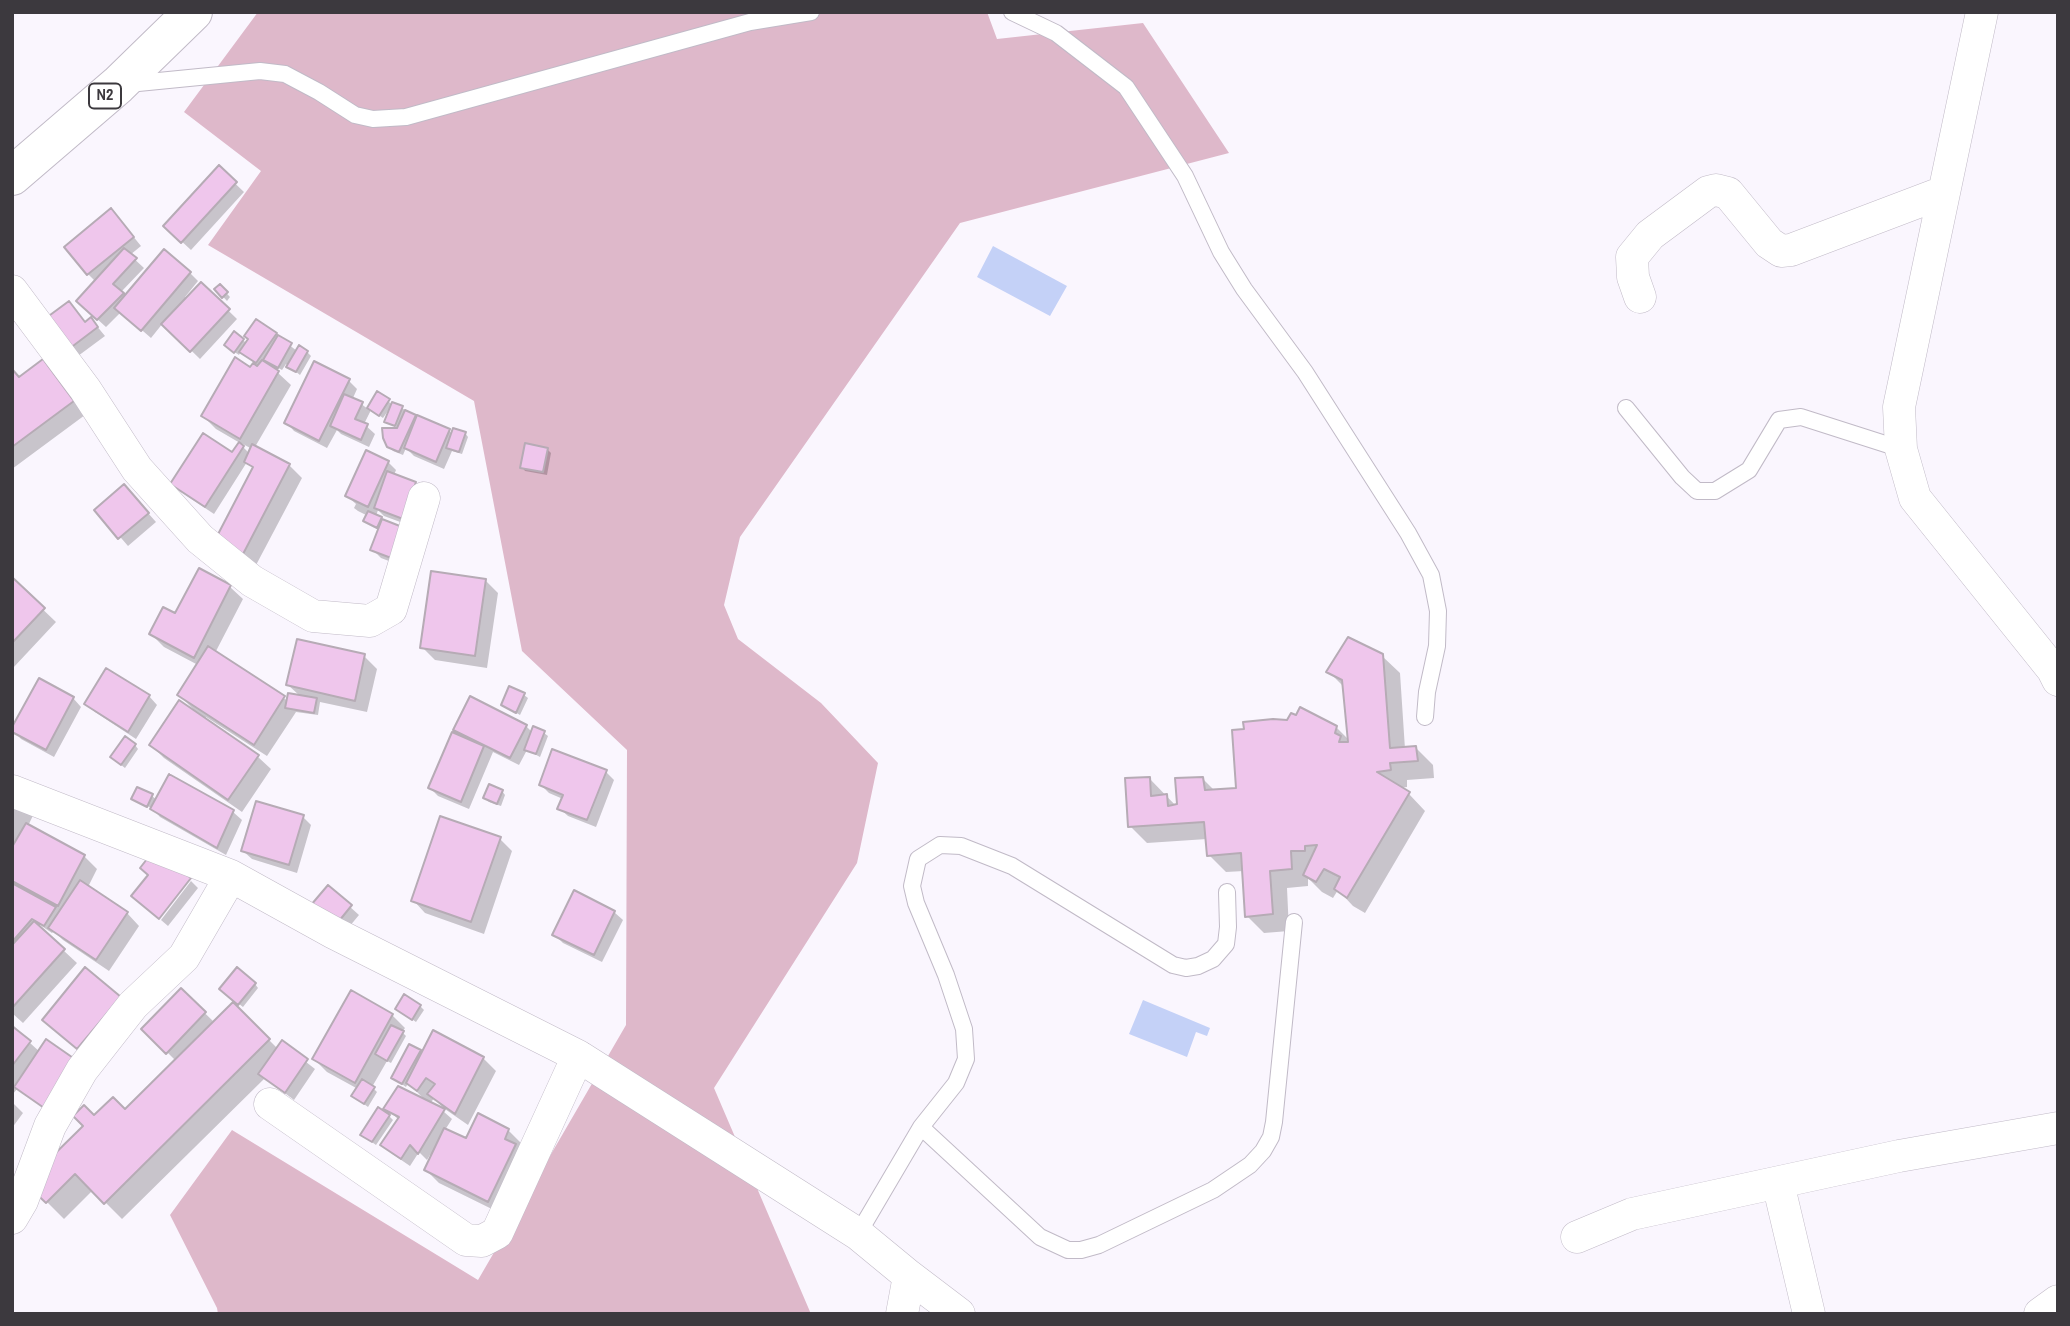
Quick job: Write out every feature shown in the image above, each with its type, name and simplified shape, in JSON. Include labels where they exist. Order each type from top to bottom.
[{"type":"highway","name":"N2","points":[[12,176],[118,85],[193,12]]},
{"type":"street","points":[[1982,12],[1899,407],[1901,449],[1915,498],[2053,670],[2058,680]]},
{"type":"street","points":[[1640,297],[1633,277],[1632,257],[1650,235],[1708,192],[1716,190],[1728,193],[1769,243],[1781,251],[1791,250],[1944,192]]},
{"type":"street","points":[[12,291],[85,389],[137,469],[200,539],[252,581],[313,616],[370,621],[391,609],[424,498]]},
{"type":"street","points":[[12,791],[231,876],[334,933],[578,1056],[858,1234],[959,1314]]},
{"type":"street","points":[[12,1218],[22,1201],[50,1126],[82,1070],[133,1005],[184,957],[231,876]]},
{"type":"street","points":[[270,1104],[466,1240],[482,1241],[497,1233],[578,1056]]},
{"type":"street","points":[[1577,1237],[1632,1214],[1899,1156],[2058,1128]]},
{"type":"street","points":[[1778,1183],[1809,1314]]},
{"type":"street","points":[[902,1314],[909,1276]]},
{"type":"street","points":[[2040,1314],[2058,1300]]},
{"type":"lane","points":[[118,85],[260,71],[285,74],[355,115],[373,119],[406,117],[750,22],[811,12]]},
{"type":"lane","points":[[1012,12],[1056,33],[1126,87],[1185,176],[1221,252],[1244,289],[1305,372],[1409,533],[1431,575],[1438,611],[1437,646],[1427,692],[1425,717]]},
{"type":"lane","points":[[1626,408],[1682,477],[1697,491],[1715,491],[1749,470],[1779,420],[1801,417],[1901,449]]},
{"type":"lane","points":[[858,1234],[921,1127],[956,1083],[966,1059],[964,1029],[946,975],[916,903],[912,886],[918,859],[940,845],[961,846],[1012,866],[1173,965],[1186,968],[1213,959],[1226,944],[1227,892]]},
{"type":"lane","points":[[921,1127],[1040,1237],[1068,1251],[1099,1245],[1213,1189],[1250,1165],[1264,1151],[1271,1137],[1294,922]]},
{"type":"shaded area","points":[[258,12],[987,12],[997,39],[1143,23],[1229,153],[960,223],[740,537],[724,605],[738,639],[821,703],[878,763],[857,863],[714,1088],[811,1314],[218,1314],[170,1215],[232,1130],[478,1280],[626,1025],[627,750],[522,651],[474,401],[208,245],[261,171],[184,112]]},
{"type":"water","points":[[993,246],[1067,286],[1050,316],[977,277]]},
{"type":"water","points":[[1143,1000],[1210,1028],[1207,1036],[1196,1032],[1187,1057],[1129,1034]]},
{"type":"building","points":[[219,165],[237,182],[181,243],[163,226]]},
{"type":"building","points":[[111,208],[134,237],[87,275],[64,247]]},
{"type":"building","points":[[124,248],[137,258],[113,284],[124,293],[97,320],[76,301]]},
{"type":"building","points":[[164,249],[191,272],[141,331],[114,308]]},
{"type":"building","points":[[201,282],[230,309],[190,352],[161,324]]},
{"type":"building","points":[[220,284],[228,292],[222,298],[214,289]]},
{"type":"building","points":[[69,301],[85,322],[91,317],[98,327],[69,349],[46,318]]},
{"type":"building","points":[[256,319],[277,333],[256,363],[239,352],[248,339],[244,336]]},
{"type":"building","points":[[234,331],[244,339],[234,353],[224,345]]},
{"type":"building","points":[[278,335],[292,343],[278,368],[263,360]]},
{"type":"building","points":[[299,345],[308,351],[296,372],[286,367]]},
{"type":"building","points":[[235,357],[250,367],[253,363],[257,366],[262,360],[279,371],[240,439],[201,416]]},
{"type":"building","points":[[43,359],[74,401],[12,447],[12,369],[19,377]]},
{"type":"building","points":[[314,361],[350,379],[319,441],[284,423]]},
{"type":"building","points":[[377,391],[390,399],[379,416],[367,408]]},
{"type":"building","points":[[344,394],[363,402],[355,419],[368,424],[361,440],[330,426]]},
{"type":"building","points":[[392,402],[403,406],[395,426],[384,422]]},
{"type":"building","points":[[405,410],[416,415],[399,452],[387,447],[382,428],[397,428]]},
{"type":"building","points":[[417,415],[450,429],[436,462],[404,448]]},
{"type":"building","points":[[453,428],[466,432],[459,452],[446,448]]},
{"type":"building","points":[[203,433],[232,452],[239,442],[244,446],[205,507],[170,484]]},
{"type":"building","points":[[525,443],[548,448],[543,472],[520,468]]},
{"type":"building","points":[[252,444],[290,464],[242,556],[215,540],[253,467],[244,462]]},
{"type":"building","points":[[366,450],[389,461],[368,507],[345,496]]},
{"type":"building","points":[[387,471],[416,482],[403,519],[374,508]]},
{"type":"building","points":[[124,484],[149,513],[118,539],[94,510]]},
{"type":"building","points":[[368,511],[382,517],[377,528],[363,521]]},
{"type":"building","points":[[382,519],[410,530],[399,561],[370,550]]},
{"type":"building","points":[[199,568],[231,585],[194,658],[149,634],[163,607],[175,613]]},
{"type":"building","points":[[431,571],[486,579],[475,656],[420,648]]},
{"type":"building","points":[[12,577],[45,608],[12,643]]},
{"type":"building","points":[[1348,637],[1383,654],[1390,748],[1416,746],[1418,761],[1390,763],[1391,770],[1377,772],[1410,792],[1347,898],[1334,889],[1340,877],[1324,869],[1316,882],[1303,875],[1317,845],[1305,846],[1305,851],[1291,851],[1292,869],[1270,871],[1273,914],[1245,917],[1241,853],[1207,856],[1204,822],[1128,827],[1125,778],[1150,777],[1151,796],[1167,794],[1168,806],[1177,804],[1175,778],[1203,777],[1205,790],[1236,788],[1232,730],[1244,729],[1243,722],[1287,720],[1291,713],[1296,715],[1300,707],[1337,726],[1335,733],[1341,736],[1339,742],[1348,742],[1342,680],[1326,672]]},
{"type":"building","points":[[297,639],[365,654],[355,701],[286,685]]},
{"type":"building","points":[[208,646],[285,696],[254,745],[177,695]]},
{"type":"building","points":[[106,668],[150,695],[128,732],[84,704]]},
{"type":"building","points":[[39,678],[74,697],[46,750],[12,732],[12,727]]},
{"type":"building","points":[[509,686],[525,693],[516,713],[501,705]]},
{"type":"building","points":[[288,693],[317,698],[314,713],[285,708]]},
{"type":"building","points":[[470,696],[527,725],[510,758],[453,730]]},
{"type":"building","points":[[179,700],[259,755],[228,800],[149,745]]},
{"type":"building","points":[[533,726],[545,731],[536,754],[524,750]]},
{"type":"building","points":[[452,732],[484,746],[461,802],[428,788]]},
{"type":"building","points":[[125,736],[136,744],[121,765],[110,757]]},
{"type":"building","points":[[552,749],[607,770],[587,820],[557,809],[563,795],[539,785]]},
{"type":"building","points":[[169,774],[234,810],[217,848],[150,809]]},
{"type":"building","points":[[489,784],[503,790],[497,804],[483,798]]},
{"type":"building","points":[[137,787],[153,794],[147,807],[131,799]]},
{"type":"building","points":[[256,801],[304,815],[289,865],[241,851]]},
{"type":"building","points":[[440,816],[501,837],[471,922],[411,901]]},
{"type":"building","points":[[26,823],[85,855],[58,906],[12,881],[12,847]]},
{"type":"building","points":[[154,850],[191,878],[159,919],[131,896],[148,875],[140,868]]},
{"type":"building","points":[[80,880],[128,912],[96,960],[48,928]]},
{"type":"building","points":[[12,883],[56,907],[44,926],[32,919],[12,942]]},
{"type":"building","points":[[328,885],[352,905],[335,926],[311,905]]},
{"type":"building","points":[[574,890],[615,911],[594,955],[552,935]]},
{"type":"building","points":[[34,921],[65,949],[12,1008],[12,945]]},
{"type":"building","points":[[85,967],[121,997],[77,1049],[42,1020]]},
{"type":"building","points":[[237,967],[256,983],[238,1005],[219,989]]},
{"type":"building","points":[[181,988],[206,1012],[166,1054],[141,1029]]},
{"type":"building","points":[[351,990],[393,1014],[355,1083],[312,1059]]},
{"type":"building","points":[[404,994],[421,1005],[412,1020],[395,1009]]},
{"type":"building","points":[[233,1002],[270,1039],[104,1204],[75,1174],[46,1203],[25,1183],[83,1126],[73,1116],[84,1105],[94,1115],[113,1097],[125,1109]]},
{"type":"building","points":[[391,1025],[404,1031],[387,1061],[375,1054]]},
{"type":"building","points":[[12,1026],[31,1041],[12,1066]]},
{"type":"building","points":[[433,1030],[484,1057],[455,1114],[427,1094],[435,1084],[426,1078],[417,1091],[406,1083]]},
{"type":"building","points":[[46,1039],[79,1062],[47,1110],[14,1087]]},
{"type":"building","points":[[282,1040],[308,1059],[285,1093],[258,1074]]},
{"type":"building","points":[[409,1044],[421,1050],[402,1084],[391,1078]]},
{"type":"building","points":[[362,1079],[375,1087],[364,1104],[351,1096]]},
{"type":"building","points":[[398,1086],[445,1109],[418,1154],[410,1145],[401,1159],[380,1145],[399,1117],[383,1109]]},
{"type":"building","points":[[378,1107],[390,1115],[372,1142],[360,1135]]},
{"type":"building","points":[[478,1113],[509,1129],[505,1139],[516,1144],[488,1202],[424,1170],[444,1128],[466,1138]]}]
